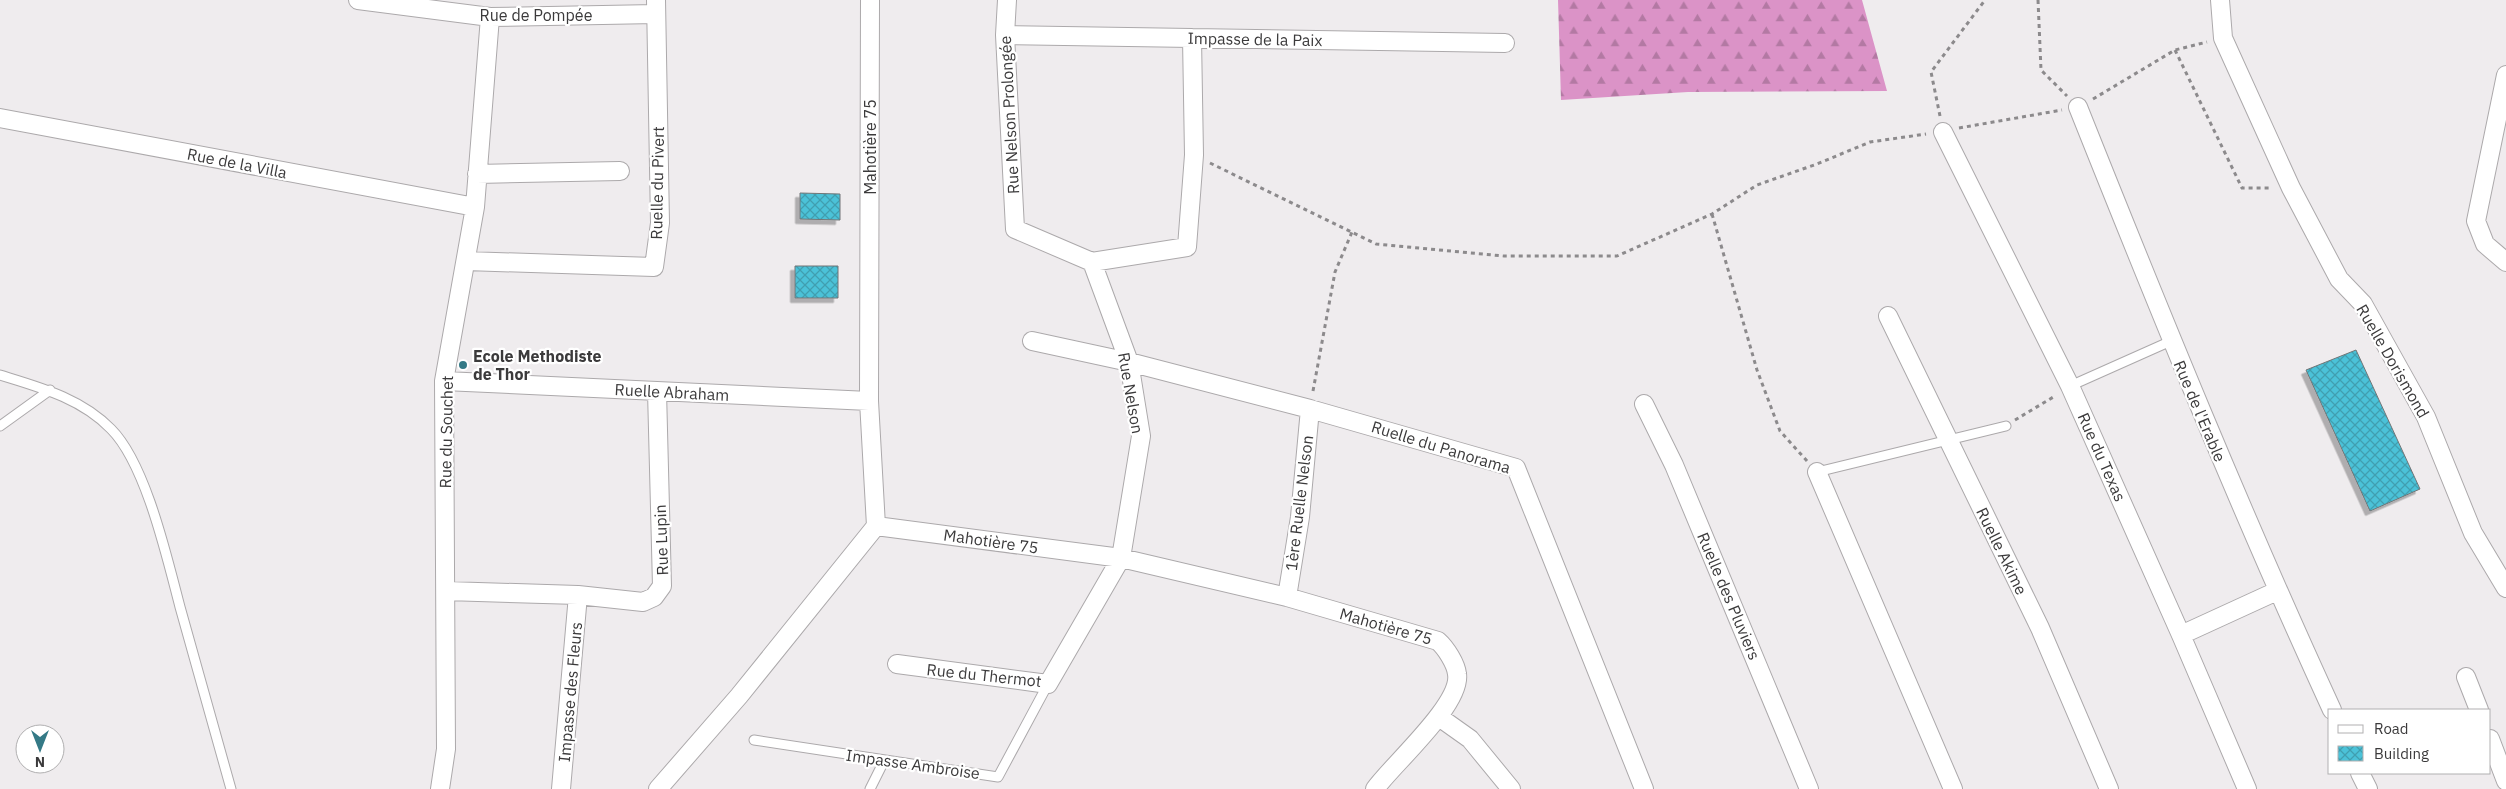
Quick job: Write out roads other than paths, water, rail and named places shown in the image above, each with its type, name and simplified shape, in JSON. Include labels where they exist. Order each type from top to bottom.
[{"type":"street","name":"Rue de Pompée","points":[[358,0],[490,17],[656,7]]},
{"type":"street","name":"Mahotière 75","points":[[870,0],[869,401],[876,526],[1121,558],[1287,597],[1438,641],[1445,647],[1457,674],[1456,685],[1439,717],[1375,789]]},
{"type":"street","name":"Rue Nelson Prolongée","points":[[1007,0],[1004,35],[1015,229],[1092,262]]},
{"type":"street","name":"Ruelle Dorismond","points":[[2220,0],[2223,38],[2290,188],[2339,279],[2363,304],[2426,417],[2473,533],[2506,588]]},
{"type":"street","name":"Ruelle du Pivert","points":[[466,260],[654,267],[660,223],[656,7]]},
{"type":"street","name":"Rue du Souchet","points":[[440,789],[446,749],[444,381],[475,207],[490,17]]},
{"type":"street","name":"Impasse de la Paix","points":[[1004,35],[1505,43]]},
{"type":"street","points":[[1092,262],[1187,247],[1194,155],[1192,38]]},
{"type":"street","points":[[2506,76],[2476,221],[2485,244],[2506,262]]},
{"type":"street","name":"Rue de l'Erable","points":[[2078,107],[2171,341],[2277,591],[2332,709]]},
{"type":"street","name":"Rue de la Villa","points":[[0,118],[475,207]]},
{"type":"street","name":"Rue du Texas","points":[[1943,132],[2070,386],[2247,789]]},
{"type":"street","points":[[478,174],[620,171]]},
{"type":"street","name":"Rue Nelson","points":[[1092,262],[1129,362],[1141,436],[1121,558]]},
{"type":"street","name":"Ruelle Akime","points":[[1888,316],[2040,628],[2109,789]]},
{"type":"street","name":"Ruelle du Panorama","points":[[1032,341],[1129,362],[1310,409],[1516,468],[1644,789]]},
{"type":"street","name":"Ruelle Abraham","points":[[444,381],[869,401]]},
{"type":"street","name":"Rue Lupin","points":[[446,591],[578,595],[643,602],[654,597],[662,586],[657,391]]},
{"type":"street","name":"Ruelle des Pluviers","points":[[1644,404],[1674,465],[1810,789]]},
{"type":"street","name":"1ère Ruelle Nelson","points":[[1287,597],[1300,517],[1310,409]]},
{"type":"street","points":[[1817,472],[1953,789]]},
{"type":"street","points":[[658,789],[739,696],[876,526]]},
{"type":"street","name":"Rue du Thermot","points":[[896,664],[1048,684],[1121,558]]},
{"type":"street","points":[[2181,635],[2277,591]]},
{"type":"street","name":"Impasse des Fleurs","points":[[561,789],[578,595]]},
{"type":"street","points":[[2466,677],[2479,709]]},
{"type":"street","points":[[1439,717],[1470,739],[1510,789]]},
{"type":"street","points":[[2491,742],[2506,781]]},
{"type":"street","points":[[2360,774],[2368,789]]},
{"type":"lane","points":[[2070,386],[2171,341]]},
{"type":"lane","points":[[0,375],[50,390],[96,416],[112,429],[134,458],[163,545],[231,789]]},
{"type":"lane","points":[[0,426],[50,390]]},
{"type":"lane","points":[[1817,472],[2006,426]]},
{"type":"lane","name":"Impasse Ambroise","points":[[754,740],[998,777],[1048,684]]},
{"type":"lane","points":[[870,789],[884,761]]},
{"type":"place","name":"Ecole Methodiste de Thor","points":[[463,365]]}]
